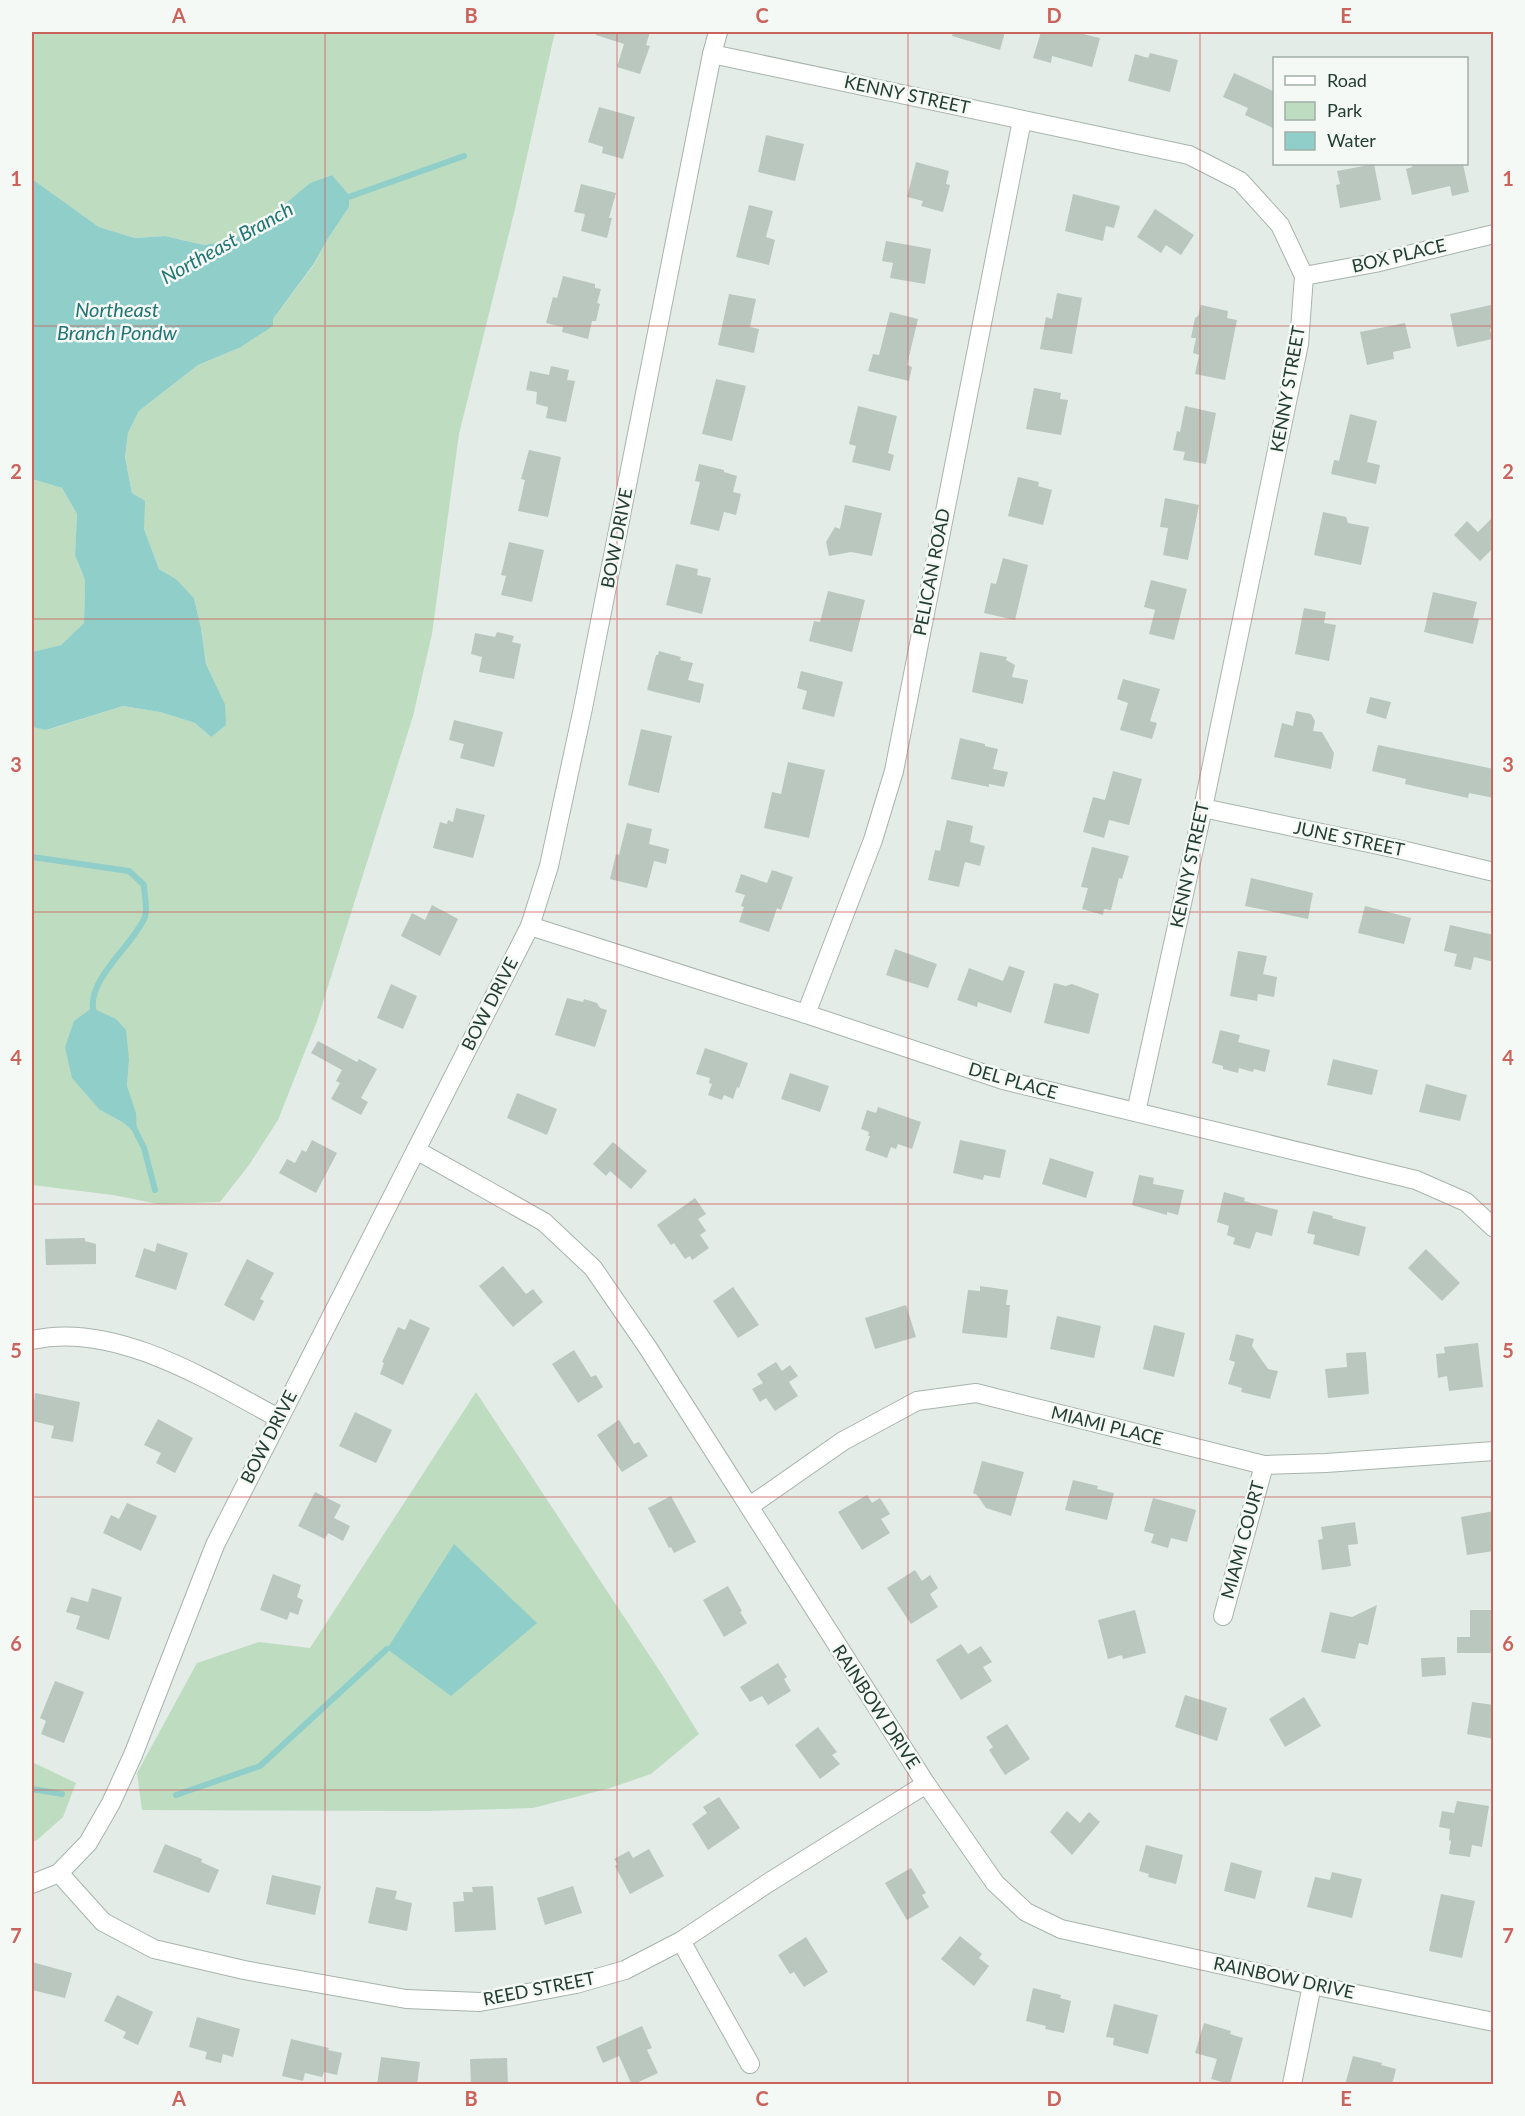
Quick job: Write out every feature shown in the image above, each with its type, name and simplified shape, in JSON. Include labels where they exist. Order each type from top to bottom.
[{"type":"street","name":"BOW DRIVE","points":[[32,1884],[59,1873],[88,1843],[111,1803],[215,1545],[530,926],[549,866],[583,708],[718,32]]},
{"type":"street","name":"KENNY STREET","points":[[712,54],[1189,155],[1240,181],[1280,225],[1304,276],[1299,344],[1203,808],[1136,1112]]},
{"type":"street","name":"PELICAN ROAD","points":[[806,1014],[873,840],[894,771],[1022,120]]},
{"type":"street","name":"BOX PLACE","points":[[1304,276],[1376,263],[1494,234]]},
{"type":"street","name":"JUNE STREET","points":[[1203,808],[1494,872]]},
{"type":"street","name":"DEL PLACE","points":[[530,926],[1003,1080],[1416,1180],[1466,1202],[1494,1228]]},
{"type":"street","name":"RAINBOW DRIVE","points":[[416,1150],[544,1222],[593,1268],[648,1348],[927,1784],[995,1883],[1026,1912],[1061,1929],[1312,1985],[1494,2022]]},
{"type":"street","points":[[32,1340],[51,1336],[111,1341],[191,1370],[278,1418]]},
{"type":"street","name":"MIAMI PLACE","points":[[750,1506],[843,1441],[917,1401],[976,1393],[1264,1465],[1326,1463],[1494,1450]]},
{"type":"street","name":"MIAMI COURT","points":[[1223,1616],[1264,1465]]},
{"type":"street","name":"REED STREET","points":[[59,1873],[103,1922],[154,1949],[244,1970],[406,1999],[480,2002],[576,1984],[625,1970],[681,1941],[927,1784]]},
{"type":"street","points":[[681,1941],[750,2064]]},
{"type":"street","points":[[1292,2085],[1312,1985]]},
{"type":"green space","points":[[32,32],[555,32],[515,209],[459,434],[432,634],[413,716],[317,1021],[278,1120],[249,1165],[220,1202],[158,1204],[113,1195],[32,1185],[32,727],[47,730],[123,706],[160,712],[195,723],[211,737],[225,704],[206,664],[194,598],[176,579],[159,569],[144,529],[144,501],[132,493],[125,457],[128,433],[139,411],[198,365],[239,348],[273,319],[313,266],[349,207],[349,196],[332,175],[310,183],[263,222],[232,240],[204,245],[165,236],[135,238],[99,227],[32,179]],"holes":[[[129,1060],[124,1123],[100,1110]]]},
{"type":"green space","points":[[32,479],[62,488],[77,514],[75,555],[85,580],[84,623],[61,645],[32,652]]},
{"type":"green space","points":[[476,1392],[699,1734],[651,1774],[610,1788],[533,1808],[427,1811],[142,1810],[137,1773],[197,1663],[259,1642],[310,1648]]},
{"type":"green space","points":[[32,1762],[76,1783],[63,1817],[32,1842]]},
{"type":"water","name":"Northeast Branch Pondw","points":[[332,175],[349,195],[349,207],[313,265],[273,319],[273,326],[239,348],[198,365],[139,411],[128,433],[125,457],[132,493],[145,501],[144,529],[159,569],[176,579],[194,598],[206,664],[225,704],[226,725],[211,737],[195,723],[160,712],[123,706],[46,730],[32,727],[32,652],[61,645],[84,623],[85,580],[75,555],[77,514],[62,488],[32,479],[32,179],[99,227],[135,238],[165,236],[204,245],[232,240],[263,222],[310,183]]},
{"type":"water","points":[[92,1008],[116,1019],[126,1030],[129,1060],[127,1086],[136,1113],[137,1135],[124,1123],[100,1110],[72,1078],[65,1047],[74,1021]]},
{"type":"water","points":[[454,1544],[537,1623],[451,1696],[387,1649]]},
{"type":"building","points":[[596,32],[650,32],[646,45],[650,46],[640,74],[617,67],[624,44],[596,35]]},
{"type":"building","points":[[953,32],[1005,32],[1000,50],[952,36]]},
{"type":"building","points":[[1041,32],[1074,32],[1100,38],[1092,67],[1052,56],[1051,63],[1033,58]]},
{"type":"building","points":[[1150,53],[1178,60],[1170,92],[1128,81],[1135,54],[1148,58]]},
{"type":"building","points":[[1234,73],[1273,91],[1273,128],[1245,115],[1248,108],[1223,97]]},
{"type":"building","points":[[599,107],[635,117],[623,159],[602,153],[603,147],[588,142]]},
{"type":"building","points":[[766,135],[804,144],[795,181],[758,172]]},
{"type":"building","points":[[916,162],[949,171],[946,184],[950,185],[943,212],[921,206],[923,201],[907,197]]},
{"type":"building","points":[[1374,165],[1381,200],[1340,208],[1336,185],[1340,184],[1337,171]]},
{"type":"building","points":[[1412,165],[1463,165],[1469,192],[1452,196],[1450,186],[1412,195],[1406,169]]},
{"type":"building","points":[[581,184],[616,193],[609,218],[612,218],[607,238],[581,231],[585,214],[574,212]]},
{"type":"building","points":[[1073,194],[1120,206],[1114,228],[1106,226],[1103,241],[1065,231]]},
{"type":"building","points":[[749,205],[773,211],[766,237],[775,240],[769,265],[736,257]]},
{"type":"building","points":[[1155,209],[1194,235],[1181,255],[1166,245],[1161,253],[1137,237]]},
{"type":"building","points":[[886,241],[931,249],[925,284],[890,278],[893,263],[882,261]]},
{"type":"building","points":[[563,276],[595,284],[595,288],[601,289],[596,321],[592,321],[588,339],[562,332],[563,327],[546,323],[553,297],[557,298]]},
{"type":"building","points":[[1057,293],[1082,298],[1072,354],[1040,349],[1046,317],[1052,319]]},
{"type":"building","points":[[729,294],[756,299],[750,327],[759,329],[754,353],[718,345]]},
{"type":"building","points":[[1201,305],[1228,311],[1227,318],[1237,320],[1225,380],[1195,374],[1199,355],[1193,353],[1196,338],[1191,338],[1195,318],[1198,316]]},
{"type":"building","points":[[1491,305],[1494,317],[1494,328],[1490,329],[1492,339],[1457,347],[1450,314]]},
{"type":"building","points":[[890,312],[918,319],[907,365],[912,367],[909,381],[868,371],[873,354],[879,355]]},
{"type":"building","points":[[1405,323],[1411,348],[1393,352],[1394,359],[1367,365],[1360,332]]},
{"type":"building","points":[[551,366],[569,370],[567,380],[575,381],[566,422],[546,418],[548,407],[536,404],[537,392],[526,390],[530,371],[549,375]]},
{"type":"building","points":[[716,379],[746,386],[732,441],[702,434]]},
{"type":"building","points":[[1034,388],[1061,393],[1060,399],[1068,400],[1061,435],[1026,429]]},
{"type":"building","points":[[858,406],[897,416],[888,453],[894,455],[890,471],[852,462],[856,446],[849,444]]},
{"type":"building","points":[[1185,406],[1216,413],[1206,464],[1183,460],[1185,452],[1173,450],[1177,431],[1180,432]]},
{"type":"building","points":[[1350,414],[1377,421],[1367,462],[1380,465],[1376,484],[1331,474],[1334,460],[1339,461]]},
{"type":"building","points":[[529,450],[561,457],[548,517],[518,511],[525,480],[521,479]]},
{"type":"building","points":[[699,464],[724,470],[724,472],[737,476],[733,492],[741,494],[736,515],[724,512],[719,531],[690,524],[700,482],[695,481]]},
{"type":"building","points":[[1018,477],[1039,482],[1038,486],[1052,490],[1043,525],[1008,516]]},
{"type":"building","points":[[1165,498],[1199,505],[1188,560],[1163,555],[1168,528],[1160,527]]},
{"type":"building","points":[[845,505],[882,513],[872,556],[851,552],[829,556],[826,542],[835,527],[840,529]]},
{"type":"building","points":[[1323,512],[1346,517],[1348,523],[1369,527],[1361,565],[1314,555]]},
{"type":"building","points":[[1494,516],[1494,547],[1480,561],[1454,535],[1467,521],[1478,532]]},
{"type":"building","points":[[509,542],[544,550],[532,602],[501,595],[506,576],[501,575]]},
{"type":"building","points":[[1003,558],[1028,565],[1015,620],[984,613],[991,583],[996,584]]},
{"type":"building","points":[[676,564],[698,569],[697,575],[711,578],[702,614],[666,605]]},
{"type":"building","points":[[1151,580],[1187,589],[1174,640],[1149,634],[1155,610],[1144,607]]},
{"type":"building","points":[[828,591],[865,600],[852,652],[809,641],[814,621],[820,622]]},
{"type":"building","points":[[1433,592],[1477,602],[1473,618],[1479,619],[1473,644],[1424,632]]},
{"type":"building","points":[[1304,608],[1326,612],[1324,623],[1336,625],[1329,661],[1295,654]]},
{"type":"building","points":[[497,632],[514,636],[512,642],[521,644],[514,679],[479,672],[482,657],[471,654],[475,633],[495,637]]},
{"type":"building","points":[[659,651],[693,663],[688,680],[704,684],[700,703],[647,690]]},
{"type":"building","points":[[980,652],[1007,657],[1006,660],[1015,665],[1012,677],[1028,680],[1023,704],[972,692]]},
{"type":"building","points":[[801,671],[843,682],[834,717],[802,709],[807,691],[797,688]]},
{"type":"building","points":[[1123,679],[1160,689],[1150,721],[1157,723],[1152,739],[1120,730],[1128,703],[1117,699]]},
{"type":"building","points":[[1370,697],[1391,702],[1386,719],[1366,713]]},
{"type":"building","points":[[1296,711],[1311,714],[1315,721],[1313,731],[1322,732],[1334,753],[1331,769],[1274,757],[1282,723],[1293,726]]},
{"type":"building","points":[[454,720],[503,732],[494,767],[460,758],[464,744],[449,740]]},
{"type":"building","points":[[641,729],[672,736],[659,793],[628,785]]},
{"type":"building","points":[[960,738],[998,749],[993,769],[1008,772],[1004,787],[989,784],[989,787],[951,779]]},
{"type":"building","points":[[1378,745],[1494,769],[1494,798],[1469,793],[1468,798],[1405,784],[1406,779],[1372,771]]},
{"type":"building","points":[[788,762],[825,770],[809,838],[764,828],[772,792],[781,794]]},
{"type":"building","points":[[1113,771],[1142,779],[1129,825],[1109,820],[1104,838],[1083,832],[1093,797],[1105,800]]},
{"type":"building","points":[[456,808],[485,815],[473,858],[433,848],[440,822],[447,824],[448,820],[453,822]]},
{"type":"building","points":[[947,820],[973,826],[970,842],[985,846],[980,866],[965,862],[959,887],[928,880],[935,850],[940,851]]},
{"type":"building","points":[[627,823],[652,829],[649,844],[669,849],[666,864],[654,861],[647,888],[610,879]]},
{"type":"building","points":[[1092,847],[1129,856],[1122,879],[1119,878],[1111,910],[1104,909],[1103,915],[1082,909],[1088,888],[1081,887]]},
{"type":"building","points":[[772,870],[793,877],[781,910],[777,908],[769,932],[739,922],[745,895],[735,892],[741,874],[767,883]]},
{"type":"building","points":[[1251,878],[1313,893],[1308,919],[1245,906]]},
{"type":"building","points":[[432,905],[458,919],[440,956],[401,936],[412,913],[425,920]]},
{"type":"building","points":[[1365,906],[1411,918],[1404,944],[1358,933]]},
{"type":"building","points":[[1450,925],[1494,935],[1494,962],[1474,957],[1471,970],[1454,966],[1457,954],[1444,951]]},
{"type":"building","points":[[895,949],[937,964],[928,988],[886,975]]},
{"type":"building","points":[[1238,951],[1267,956],[1263,974],[1277,977],[1274,997],[1258,994],[1257,1001],[1230,996]]},
{"type":"building","points":[[1009,966],[1025,971],[1011,1013],[978,1002],[977,1007],[957,1000],[969,968],[1003,981]]},
{"type":"building","points":[[1054,983],[1066,986],[1072,984],[1099,994],[1089,1034],[1044,1023]]},
{"type":"building","points":[[391,984],[417,996],[403,1029],[377,1018]]},
{"type":"building","points":[[567,998],[583,1002],[584,999],[597,1003],[600,1008],[607,1010],[595,1047],[555,1035]]},
{"type":"building","points":[[1220,1030],[1240,1035],[1238,1042],[1270,1050],[1265,1072],[1254,1069],[1253,1072],[1239,1068],[1238,1073],[1212,1063]]},
{"type":"building","points":[[318,1041],[357,1062],[359,1059],[377,1069],[361,1098],[368,1102],[361,1115],[331,1099],[340,1083],[336,1081],[342,1070],[311,1053]]},
{"type":"building","points":[[705,1048],[748,1063],[733,1099],[724,1095],[722,1100],[708,1095],[712,1084],[709,1083],[710,1078],[696,1074]]},
{"type":"building","points":[[1333,1059],[1378,1070],[1372,1095],[1327,1085]]},
{"type":"building","points":[[790,1073],[829,1086],[820,1112],[781,1099]]},
{"type":"building","points":[[1426,1084],[1467,1095],[1460,1121],[1419,1112]]},
{"type":"building","points":[[517,1093],[557,1109],[547,1135],[507,1118]]},
{"type":"building","points":[[878,1107],[921,1122],[912,1149],[898,1144],[896,1149],[891,1147],[887,1158],[865,1150],[870,1136],[868,1136],[869,1132],[861,1129],[867,1110],[876,1113]]},
{"type":"building","points":[[312,1140],[337,1153],[316,1193],[279,1173],[287,1159],[295,1163],[302,1150],[306,1152]]},
{"type":"building","points":[[960,1140],[1006,1150],[1000,1178],[984,1175],[983,1180],[953,1173]]},
{"type":"building","points":[[613,1142],[647,1171],[631,1189],[610,1171],[606,1176],[593,1164]]},
{"type":"building","points":[[1050,1158],[1094,1172],[1086,1198],[1042,1184]]},
{"type":"building","points":[[1139,1175],[1154,1178],[1153,1184],[1184,1190],[1178,1215],[1167,1212],[1167,1215],[1132,1205]]},
{"type":"building","points":[[1224,1192],[1245,1198],[1244,1201],[1278,1210],[1272,1236],[1256,1232],[1250,1249],[1233,1244],[1235,1238],[1227,1235],[1229,1226],[1217,1222]]},
{"type":"building","points":[[695,1198],[706,1214],[698,1219],[706,1231],[700,1235],[709,1248],[692,1260],[690,1256],[685,1259],[674,1243],[671,1245],[657,1225]]},
{"type":"building","points":[[1313,1211],[1366,1227],[1359,1256],[1313,1244],[1315,1235],[1307,1233]]},
{"type":"building","points":[[85,1238],[85,1241],[96,1244],[96,1264],[46,1265],[45,1239]]},
{"type":"building","points":[[157,1243],[188,1253],[176,1290],[135,1277],[144,1248],[155,1252]]},
{"type":"building","points":[[1426,1249],[1460,1283],[1442,1301],[1408,1268]]},
{"type":"building","points":[[247,1259],[274,1273],[260,1299],[264,1301],[254,1321],[224,1305]]},
{"type":"building","points":[[503,1266],[526,1294],[533,1289],[543,1302],[513,1327],[479,1286]]},
{"type":"building","points":[[980,1286],[1008,1290],[1006,1305],[1010,1305],[1007,1338],[962,1333],[968,1290],[980,1291]]},
{"type":"building","points":[[733,1287],[759,1325],[738,1338],[713,1301]]},
{"type":"building","points":[[906,1305],[916,1337],[875,1349],[865,1318]]},
{"type":"building","points":[[1057,1316],[1101,1326],[1094,1358],[1050,1349]]},
{"type":"building","points":[[410,1319],[430,1328],[403,1385],[380,1374],[384,1363],[382,1362],[398,1327],[405,1330]]},
{"type":"building","points":[[1154,1325],[1185,1333],[1174,1377],[1143,1369]]},
{"type":"building","points":[[1236,1334],[1254,1339],[1252,1346],[1268,1369],[1278,1371],[1270,1399],[1241,1392],[1242,1388],[1228,1384],[1235,1362],[1229,1360]]},
{"type":"building","points":[[1478,1343],[1483,1387],[1449,1391],[1447,1376],[1438,1378],[1436,1354],[1445,1353],[1444,1347]]},
{"type":"building","points":[[574,1350],[591,1377],[596,1375],[603,1387],[578,1403],[552,1364]]},
{"type":"building","points":[[1366,1352],[1369,1394],[1328,1398],[1325,1369],[1347,1367],[1346,1353]]},
{"type":"building","points":[[776,1362],[782,1371],[790,1365],[798,1376],[789,1382],[798,1396],[775,1411],[766,1398],[760,1402],[752,1389],[763,1383],[757,1374]]},
{"type":"building","points":[[35,1393],[80,1402],[73,1442],[51,1438],[54,1426],[32,1421]]},
{"type":"building","points":[[355,1412],[392,1430],[376,1463],[339,1446]]},
{"type":"building","points":[[158,1419],[193,1438],[175,1473],[156,1463],[161,1453],[144,1445]]},
{"type":"building","points":[[619,1420],[634,1444],[639,1442],[648,1456],[622,1472],[597,1435]]},
{"type":"building","points":[[982,1461],[1024,1472],[1011,1516],[986,1508],[973,1493]]},
{"type":"building","points":[[1073,1480],[1098,1486],[1097,1489],[1114,1493],[1107,1520],[1065,1510]]},
{"type":"building","points":[[315,1492],[341,1505],[334,1518],[350,1526],[343,1541],[328,1533],[325,1539],[298,1526]]},
{"type":"building","points":[[867,1495],[872,1503],[880,1498],[890,1514],[881,1519],[890,1533],[862,1550],[838,1512]]},
{"type":"building","points":[[671,1496],[696,1542],[674,1553],[671,1547],[669,1548],[648,1508]]},
{"type":"building","points":[[1153,1498],[1196,1510],[1187,1542],[1171,1538],[1168,1548],[1151,1543],[1154,1534],[1144,1531]]},
{"type":"building","points":[[127,1503],[157,1516],[141,1551],[103,1533],[111,1515],[119,1519]]},
{"type":"building","points":[[1494,1511],[1494,1551],[1467,1555],[1461,1517]]},
{"type":"building","points":[[1355,1522],[1358,1544],[1348,1545],[1351,1566],[1322,1570],[1318,1540],[1323,1539],[1321,1527]]},
{"type":"building","points":[[915,1570],[922,1581],[930,1575],[938,1588],[930,1594],[938,1607],[911,1624],[887,1588]]},
{"type":"building","points":[[273,1574],[301,1585],[297,1597],[303,1600],[298,1615],[290,1612],[287,1620],[260,1610]]},
{"type":"building","points":[[728,1586],[747,1623],[724,1637],[703,1600]]},
{"type":"building","points":[[92,1588],[122,1597],[109,1640],[76,1629],[80,1616],[66,1612],[71,1597],[88,1602]]},
{"type":"building","points":[[1377,1605],[1368,1645],[1359,1643],[1355,1659],[1321,1652],[1330,1612],[1352,1617]]},
{"type":"building","points":[[1135,1610],[1146,1653],[1123,1659],[1122,1655],[1108,1659],[1098,1620]]},
{"type":"building","points":[[1470,1610],[1494,1610],[1494,1653],[1457,1653],[1457,1637],[1470,1637]]},
{"type":"building","points":[[961,1644],[968,1654],[981,1646],[992,1662],[983,1667],[992,1681],[961,1700],[936,1660]]},
{"type":"building","points":[[1445,1657],[1446,1675],[1422,1677],[1421,1658]]},
{"type":"building","points":[[778,1663],[787,1677],[784,1679],[791,1691],[768,1705],[762,1696],[750,1702],[740,1687]]},
{"type":"building","points":[[55,1681],[84,1692],[64,1743],[41,1734],[46,1721],[40,1718]]},
{"type":"building","points":[[1185,1695],[1227,1708],[1217,1741],[1175,1727]]},
{"type":"building","points":[[1304,1697],[1321,1726],[1285,1747],[1269,1719]]},
{"type":"building","points":[[1472,1702],[1494,1705],[1494,1739],[1467,1734]]},
{"type":"building","points":[[1007,1724],[1030,1759],[1005,1775],[989,1750],[993,1747],[986,1737]]},
{"type":"building","points":[[818,1727],[837,1752],[832,1755],[840,1764],[820,1779],[795,1745]]},
{"type":"building","points":[[719,1797],[740,1828],[708,1850],[692,1824],[707,1813],[703,1807]]},
{"type":"building","points":[[1457,1801],[1489,1806],[1482,1847],[1472,1845],[1470,1857],[1449,1854],[1450,1829],[1439,1827],[1442,1811],[1454,1813]]},
{"type":"building","points":[[1067,1811],[1080,1823],[1089,1812],[1100,1822],[1072,1855],[1050,1832]]},
{"type":"building","points":[[165,1844],[202,1859],[201,1862],[219,1870],[209,1893],[153,1872]]},
{"type":"building","points":[[1146,1845],[1183,1855],[1176,1884],[1148,1877],[1149,1874],[1139,1871]]},
{"type":"building","points":[[649,1849],[664,1876],[630,1894],[615,1866],[618,1864],[614,1859],[629,1851],[633,1858]]},
{"type":"building","points":[[1231,1862],[1262,1871],[1255,1899],[1224,1891]]},
{"type":"building","points":[[911,1868],[926,1893],[922,1895],[929,1907],[907,1920],[885,1883]]},
{"type":"building","points":[[1332,1872],[1362,1879],[1352,1918],[1307,1907],[1315,1877],[1330,1880]]},
{"type":"building","points":[[272,1875],[321,1886],[315,1915],[266,1904]]},
{"type":"building","points":[[493,1886],[496,1930],[455,1932],[453,1902],[464,1901],[463,1892],[473,1892],[472,1887]]},
{"type":"building","points":[[573,1886],[582,1913],[545,1925],[537,1898]]},
{"type":"building","points":[[376,1887],[397,1891],[395,1899],[412,1903],[407,1931],[368,1923]]},
{"type":"building","points":[[1441,1894],[1475,1901],[1462,1958],[1429,1951]]},
{"type":"building","points":[[960,1936],[982,1954],[979,1958],[989,1966],[974,1986],[941,1959]]},
{"type":"building","points":[[806,1937],[828,1972],[804,1987],[794,1972],[790,1974],[778,1955]]},
{"type":"building","points":[[32,1962],[72,1973],[65,1998],[32,1990]]},
{"type":"building","points":[[1033,1988],[1061,1995],[1060,1998],[1071,2001],[1064,2033],[1045,2029],[1046,2026],[1026,2021]]},
{"type":"building","points":[[117,1995],[153,2012],[138,2045],[123,2038],[126,2032],[104,2021]]},
{"type":"building","points":[[1114,2004],[1158,2015],[1148,2054],[1113,2045],[1114,2038],[1106,2037]]},
{"type":"building","points":[[197,2017],[240,2029],[233,2057],[223,2054],[221,2063],[205,2059],[207,2052],[189,2047]]},
{"type":"building","points":[[1204,2023],[1231,2031],[1230,2034],[1243,2038],[1230,2084],[1211,2079],[1217,2059],[1195,2053]]},
{"type":"building","points":[[642,2026],[652,2048],[647,2050],[658,2073],[632,2085],[619,2056],[603,2063],[596,2047]]},
{"type":"building","points":[[291,2039],[342,2053],[337,2075],[324,2072],[322,2077],[305,2073],[303,2081],[282,2076]]},
{"type":"building","points":[[1353,2056],[1396,2069],[1392,2085],[1345,2085]]},
{"type":"building","points":[[381,2057],[420,2062],[417,2085],[377,2085]]},
{"type":"building","points":[[507,2058],[508,2085],[471,2085],[470,2059]]},
{"type":"waterway","name":"Northeast Branch","points":[[343,199],[464,156]]},
{"type":"waterway","points":[[32,857],[129,871],[144,885],[145,917],[96,989],[93,1002],[94,1014]]},
{"type":"waterway","points":[[134,1128],[144,1148],[155,1190]]},
{"type":"waterway","points":[[176,1795],[260,1766],[387,1649]]},
{"type":"waterway","points":[[32,1789],[62,1794]]}]
